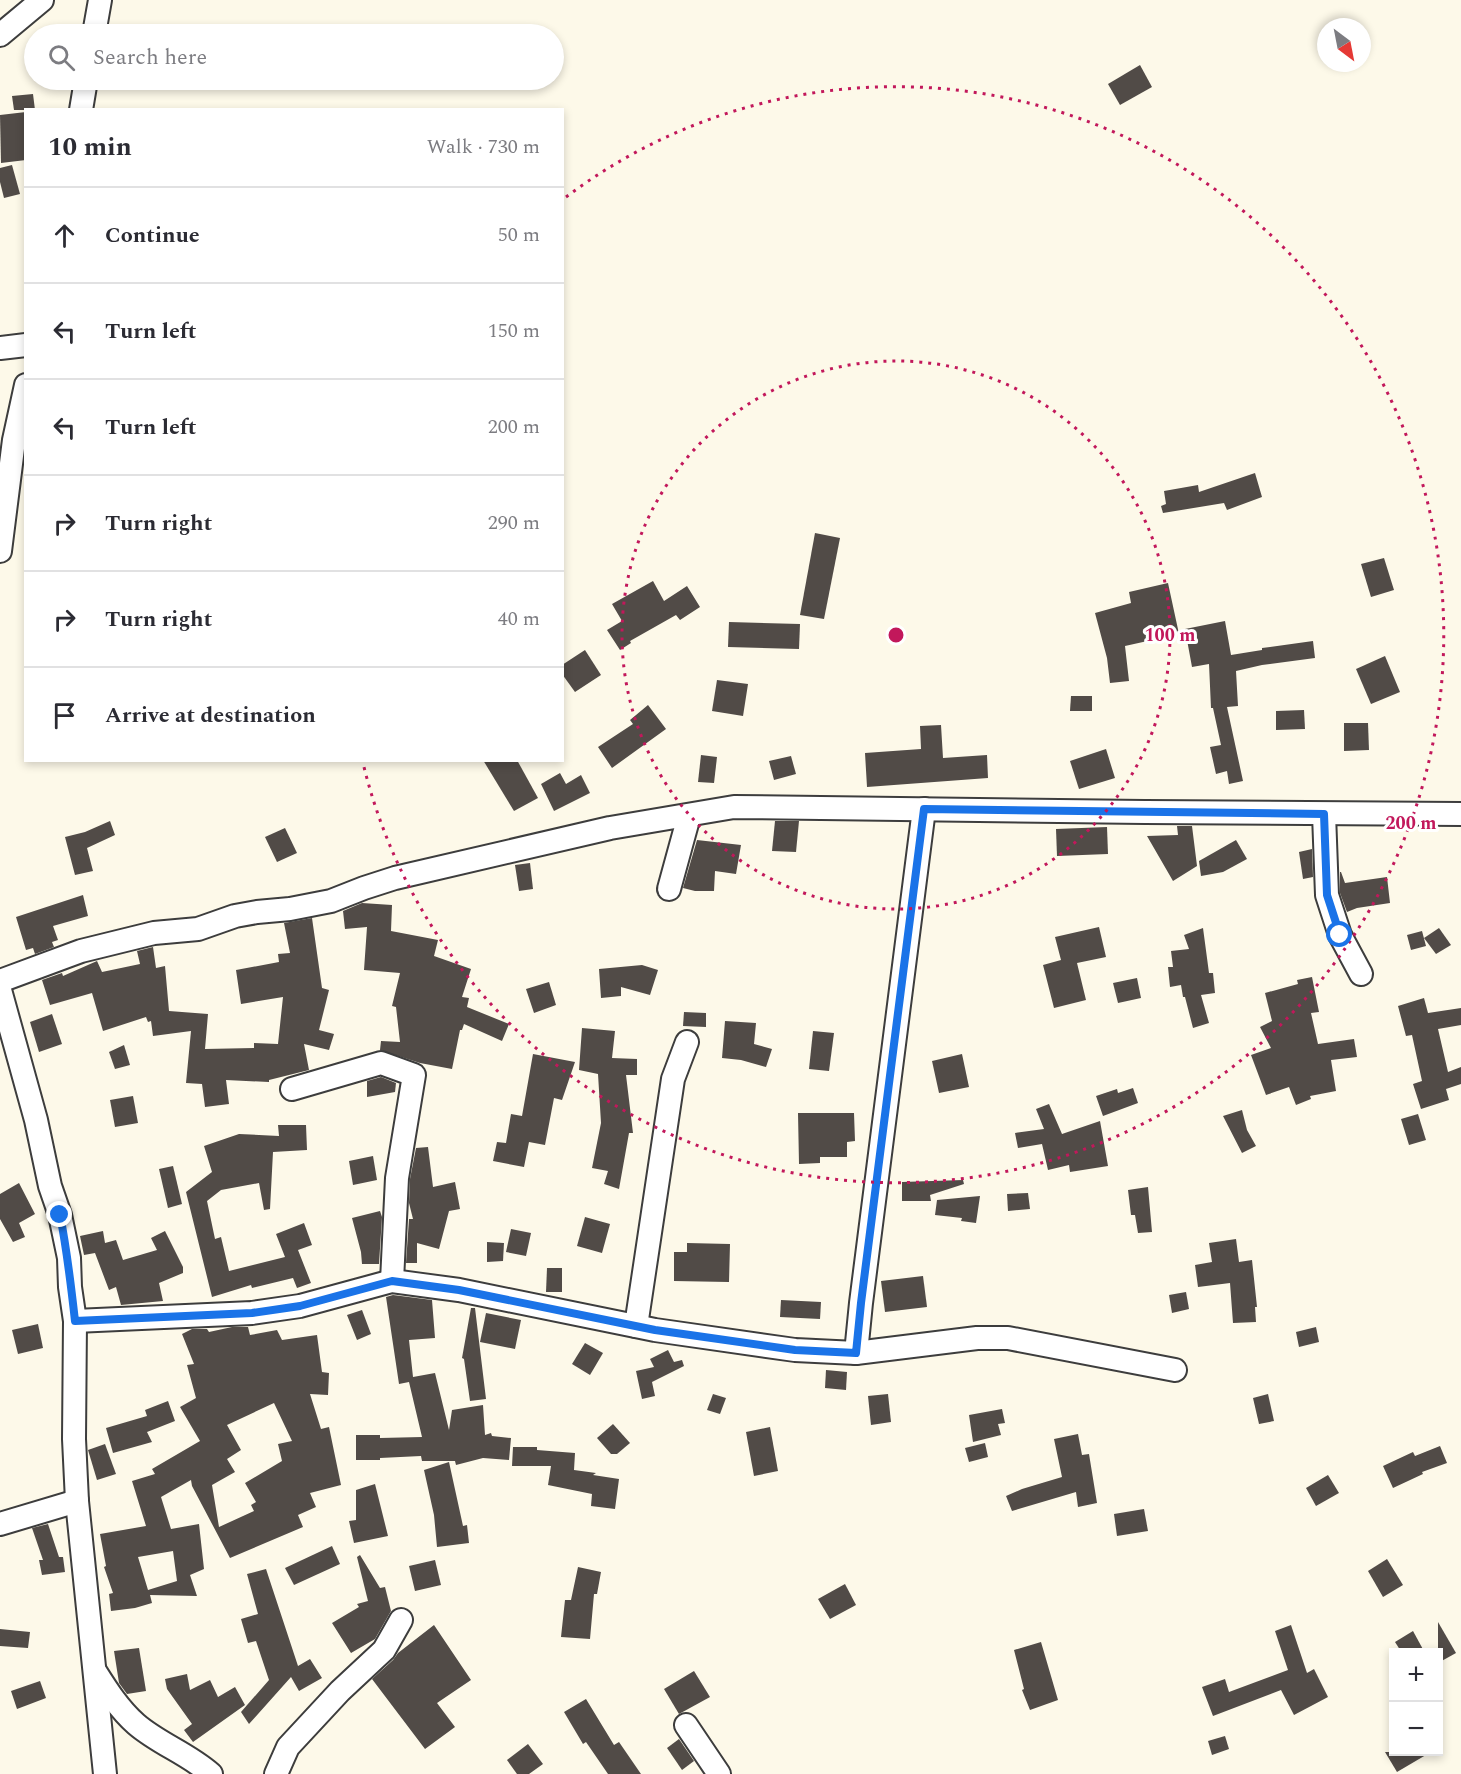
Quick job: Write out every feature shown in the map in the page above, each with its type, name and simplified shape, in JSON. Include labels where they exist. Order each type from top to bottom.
[{"type":"street","points":[[0,35],[42,0]]},
{"type":"street","points":[[96,24],[100,0]]},
{"type":"street","points":[[81,108],[84,90]]},
{"type":"street","points":[[0,348],[24,345]]},
{"type":"street","points":[[0,551],[14,440],[24,394]]},
{"type":"street","points":[[0,981],[81,951],[154,933],[198,929],[235,916],[331,902],[394,878],[610,828],[734,807],[1461,814]]},
{"type":"street","points":[[856,1353],[924,809]]},
{"type":"street","points":[[1324,814],[1327,895],[1340,935],[1362,974]]},
{"type":"street","points":[[669,889],[689,816]]},
{"type":"street","points":[[0,990],[36,1120],[69,1258],[75,1321],[74,1439],[77,1501],[105,1774]]},
{"type":"street","points":[[636,1326],[673,1080],[687,1042]]},
{"type":"street","points":[[292,1089],[381,1063],[414,1075],[397,1178],[392,1281]]},
{"type":"street","points":[[75,1321],[252,1313],[300,1306],[392,1281],[459,1290],[636,1326],[795,1350],[856,1353],[977,1338],[1008,1338],[1175,1371]]},
{"type":"street","points":[[0,1524],[77,1501]]},
{"type":"street","points":[[276,1774],[288,1747],[340,1691],[384,1650],[401,1620]]},
{"type":"street","points":[[93,1669],[118,1706],[136,1724],[155,1738],[194,1760],[211,1774]]},
{"type":"street","points":[[686,1725],[719,1774]]},
{"type":"building","points":[[1140,65],[1152,87],[1120,105],[1108,84]]},
{"type":"building","points":[[33,94],[35,108],[14,110],[12,96]]},
{"type":"building","points":[[24,112],[24,160],[1,163],[0,115]]},
{"type":"building","points":[[12,165],[20,194],[4,198],[0,182],[0,168]]},
{"type":"building","points":[[1255,473],[1262,497],[1227,510],[1224,503],[1163,513],[1161,506],[1166,504],[1164,491],[1198,485],[1199,492]]},
{"type":"building","points":[[815,533],[840,538],[824,619],[800,615]]},
{"type":"building","points":[[1384,558],[1394,590],[1371,597],[1361,564]]},
{"type":"building","points":[[653,581],[664,601],[687,586],[700,607],[680,620],[676,615],[630,641],[631,643],[620,650],[607,630],[622,621],[612,604]]},
{"type":"building","points":[[1168,583],[1179,634],[1125,646],[1129,681],[1110,683],[1107,658],[1095,613],[1131,603],[1129,592]]},
{"type":"building","points":[[1225,621],[1231,655],[1313,641],[1315,658],[1236,671],[1238,706],[1227,707],[1243,781],[1229,784],[1227,771],[1216,774],[1210,747],[1221,745],[1213,708],[1211,708],[1209,664],[1192,667],[1185,629]]},
{"type":"building","points":[[729,622],[800,624],[799,649],[728,647]]},
{"type":"building","points":[[585,650],[601,675],[575,692],[564,677],[564,664]]},
{"type":"building","points":[[1385,656],[1400,692],[1371,704],[1356,669]]},
{"type":"building","points":[[717,680],[748,684],[743,716],[712,711]]},
{"type":"building","points":[[1071,696],[1092,696],[1092,711],[1070,711]]},
{"type":"building","points":[[648,705],[666,729],[612,768],[598,747],[633,724],[630,720]]},
{"type":"building","points":[[1304,710],[1305,729],[1276,730],[1276,711]]},
{"type":"building","points":[[1344,723],[1368,723],[1369,750],[1344,751]]},
{"type":"building","points":[[941,725],[943,758],[987,755],[988,778],[867,787],[865,753],[921,749],[920,726]]},
{"type":"building","points":[[1106,749],[1115,778],[1079,789],[1070,761]]},
{"type":"building","points":[[701,755],[717,757],[714,783],[698,782]]},
{"type":"building","points":[[791,756],[796,774],[774,780],[769,761]]},
{"type":"building","points":[[484,762],[518,762],[538,798],[514,811]]},
{"type":"building","points":[[560,773],[566,784],[581,775],[590,793],[554,811],[541,784]]},
{"type":"building","points":[[110,821],[115,835],[87,848],[93,871],[75,875],[65,837],[85,832]]},
{"type":"building","points":[[775,821],[799,821],[796,852],[772,851]]},
{"type":"building","points":[[1177,826],[1192,826],[1197,866],[1173,881],[1147,836],[1178,835]]},
{"type":"building","points":[[1107,827],[1108,854],[1057,856],[1056,829]]},
{"type":"building","points":[[285,828],[297,853],[277,862],[265,837]]},
{"type":"building","points":[[697,840],[741,845],[736,874],[715,871],[714,891],[695,891],[683,888]]},
{"type":"building","points":[[1236,840],[1247,859],[1223,872],[1201,876],[1199,861]]},
{"type":"building","points":[[1312,849],[1313,877],[1303,879],[1299,852]]},
{"type":"building","points":[[530,863],[533,889],[519,891],[515,865]]},
{"type":"building","points":[[1340,872],[1345,883],[1387,877],[1390,903],[1357,908],[1347,912],[1340,893]]},
{"type":"building","points":[[83,895],[88,916],[53,926],[58,940],[52,942],[54,947],[35,954],[33,948],[26,950],[16,917]]},
{"type":"building","points":[[362,903],[392,905],[391,931],[438,940],[434,956],[471,969],[462,997],[469,998],[467,1007],[509,1024],[502,1041],[464,1024],[460,1030],[452,1069],[420,1063],[380,1050],[381,1041],[400,1042],[396,1007],[392,1006],[400,973],[364,970],[367,927],[345,929],[343,911]]},
{"type":"building","points":[[312,918],[322,988],[329,990],[319,1030],[334,1034],[329,1050],[304,1044],[309,1070],[269,1080],[269,1082],[226,1080],[229,1104],[205,1107],[202,1084],[186,1083],[191,1031],[153,1036],[151,1021],[148,1022],[146,1017],[103,1031],[92,993],[50,1005],[42,980],[62,973],[63,976],[97,961],[102,972],[140,964],[137,951],[153,947],[156,968],[165,966],[169,1011],[208,1014],[205,1049],[254,1048],[254,1043],[278,1044],[283,997],[241,1004],[236,970],[279,962],[278,954],[290,953],[284,923]]},
{"type":"building","points":[[1099,927],[1106,957],[1077,963],[1086,1000],[1054,1008],[1043,965],[1061,960],[1055,937]]},
{"type":"building","points":[[1203,928],[1209,973],[1213,973],[1215,993],[1201,995],[1209,1023],[1193,1028],[1181,985],[1170,987],[1168,967],[1173,967],[1171,951],[1189,949],[1184,935]]},
{"type":"building","points":[[1439,928],[1451,945],[1436,954],[1424,938]]},
{"type":"building","points":[[1422,931],[1426,946],[1411,950],[1407,935]]},
{"type":"building","points":[[642,965],[658,970],[650,995],[621,987],[621,996],[601,998],[599,969]]},
{"type":"building","points":[[1312,977],[1319,1012],[1311,1013],[1318,1044],[1354,1039],[1357,1057],[1331,1060],[1336,1091],[1310,1096],[1311,1099],[1296,1105],[1289,1087],[1266,1095],[1251,1055],[1271,1048],[1260,1027],[1272,1021],[1265,993],[1298,984],[1297,980]]},
{"type":"building","points":[[1137,978],[1141,998],[1118,1003],[1113,983]]},
{"type":"building","points":[[549,982],[556,1005],[534,1013],[526,989]]},
{"type":"building","points":[[1424,998],[1428,1013],[1461,1008],[1461,1025],[1438,1029],[1448,1072],[1461,1067],[1461,1084],[1446,1089],[1449,1100],[1421,1109],[1413,1084],[1422,1081],[1412,1035],[1406,1036],[1398,1006]]},
{"type":"building","points":[[684,1012],[706,1013],[706,1027],[683,1026]]},
{"type":"building","points":[[52,1014],[62,1044],[39,1052],[30,1022]]},
{"type":"building","points":[[725,1021],[756,1023],[754,1044],[772,1049],[766,1067],[741,1060],[722,1058]]},
{"type":"building","points":[[582,1028],[615,1031],[612,1058],[637,1059],[637,1075],[626,1075],[633,1133],[629,1133],[619,1189],[604,1184],[608,1171],[592,1168],[601,1123],[598,1074],[579,1070]]},
{"type":"building","points":[[813,1031],[834,1033],[829,1071],[809,1069]]},
{"type":"building","points":[[124,1045],[130,1065],[115,1069],[109,1052]]},
{"type":"building","points":[[533,1054],[575,1062],[562,1100],[554,1098],[545,1145],[529,1142],[524,1167],[493,1161],[497,1142],[506,1143],[511,1114],[522,1116]]},
{"type":"building","points":[[962,1054],[969,1087],[939,1093],[932,1061]]},
{"type":"building","points":[[381,1077],[396,1083],[395,1092],[367,1097],[367,1081]]},
{"type":"building","points":[[1133,1088],[1138,1103],[1103,1116],[1096,1096],[1117,1089],[1118,1093]]},
{"type":"building","points":[[133,1096],[138,1123],[115,1127],[110,1100]]},
{"type":"building","points":[[1049,1104],[1062,1134],[1100,1121],[1108,1166],[1070,1172],[1069,1165],[1048,1170],[1042,1144],[1018,1148],[1015,1133],[1044,1129],[1036,1109]]},
{"type":"building","points":[[1242,1110],[1247,1130],[1256,1146],[1242,1153],[1223,1116]]},
{"type":"building","points":[[798,1113],[854,1113],[855,1141],[847,1142],[847,1157],[820,1157],[820,1163],[799,1164]]},
{"type":"building","points":[[1418,1114],[1426,1140],[1409,1145],[1401,1119]]},
{"type":"building","points":[[278,1125],[306,1125],[307,1150],[273,1152],[270,1209],[264,1210],[259,1183],[221,1190],[207,1201],[215,1239],[221,1237],[229,1271],[285,1257],[276,1234],[304,1223],[312,1245],[298,1250],[311,1283],[297,1288],[293,1278],[252,1288],[251,1285],[212,1297],[186,1192],[212,1172],[204,1146],[239,1134],[279,1136]]},
{"type":"building","points":[[428,1147],[433,1187],[455,1182],[460,1209],[449,1211],[439,1249],[417,1243],[417,1263],[406,1263],[409,1219],[413,1219],[409,1203],[410,1179],[416,1148]]},
{"type":"building","points":[[373,1156],[377,1180],[353,1185],[349,1161]]},
{"type":"building","points":[[173,1166],[182,1204],[168,1208],[159,1169]]},
{"type":"building","points":[[963,1180],[964,1184],[930,1195],[931,1201],[902,1201],[902,1182]]},
{"type":"building","points":[[19,1183],[35,1214],[19,1223],[25,1237],[13,1242],[0,1219],[0,1194]]},
{"type":"building","points":[[1148,1187],[1152,1232],[1138,1233],[1135,1215],[1131,1215],[1128,1190]]},
{"type":"building","points":[[1028,1193],[1030,1209],[1008,1211],[1007,1194]]},
{"type":"building","points":[[980,1196],[976,1223],[961,1221],[962,1218],[935,1215],[937,1200]]},
{"type":"building","points":[[380,1211],[382,1217],[379,1264],[362,1264],[352,1218]]},
{"type":"building","points":[[585,1217],[610,1224],[602,1253],[577,1246]]},
{"type":"building","points":[[511,1229],[531,1233],[526,1256],[506,1252]]},
{"type":"building","points":[[103,1231],[105,1243],[116,1240],[123,1260],[157,1250],[151,1238],[165,1231],[183,1267],[183,1273],[159,1283],[163,1301],[121,1305],[116,1287],[109,1290],[95,1253],[84,1255],[80,1236]]},
{"type":"building","points":[[1236,1239],[1239,1262],[1252,1260],[1257,1307],[1255,1307],[1256,1322],[1233,1323],[1230,1283],[1198,1287],[1195,1265],[1212,1262],[1209,1243]]},
{"type":"building","points":[[487,1242],[504,1243],[503,1261],[487,1262]]},
{"type":"building","points":[[687,1243],[730,1244],[729,1282],[674,1281],[674,1252],[687,1252]]},
{"type":"building","points":[[547,1268],[562,1268],[562,1292],[546,1292]]},
{"type":"building","points":[[923,1276],[927,1307],[885,1312],[881,1281]]},
{"type":"building","points":[[1186,1292],[1189,1309],[1172,1313],[1169,1295]]},
{"type":"building","points":[[393,1295],[432,1300],[435,1338],[409,1340],[413,1377],[435,1373],[449,1430],[452,1410],[483,1405],[485,1435],[491,1433],[492,1436],[511,1438],[509,1460],[483,1458],[456,1465],[455,1461],[422,1461],[421,1456],[356,1460],[356,1435],[380,1435],[380,1438],[422,1437],[409,1382],[399,1384],[386,1297]]},
{"type":"building","points":[[781,1300],[821,1302],[820,1319],[780,1317]]},
{"type":"building","points":[[471,1308],[475,1308],[486,1399],[470,1401],[462,1358]]},
{"type":"building","points":[[362,1310],[371,1334],[357,1340],[347,1315]]},
{"type":"building","points":[[486,1313],[521,1320],[515,1349],[480,1342]]},
{"type":"building","points":[[38,1324],[43,1348],[18,1354],[12,1330]]},
{"type":"building","points":[[232,1327],[248,1327],[250,1335],[277,1330],[282,1340],[317,1335],[322,1372],[329,1373],[328,1395],[310,1394],[321,1429],[329,1427],[341,1485],[310,1493],[316,1507],[298,1515],[303,1527],[230,1558],[191,1480],[161,1497],[171,1529],[199,1524],[204,1569],[190,1575],[197,1596],[150,1595],[152,1603],[111,1611],[109,1594],[113,1593],[104,1567],[106,1566],[100,1534],[146,1526],[132,1481],[155,1474],[152,1469],[200,1441],[180,1407],[196,1398],[187,1365],[194,1364],[182,1334],[192,1329],[207,1329],[209,1332]],"holes":[[[274,1403],[292,1441],[278,1444],[282,1461],[245,1483],[256,1502],[251,1505],[254,1511],[219,1527],[212,1485],[235,1472],[227,1459],[241,1450],[227,1425]],[[173,1551],[177,1581],[148,1590],[138,1557]]]},
{"type":"building","points":[[1316,1327],[1319,1342],[1299,1347],[1296,1332]]},
{"type":"building","points":[[585,1343],[603,1353],[590,1375],[572,1364]]},
{"type":"building","points":[[668,1350],[674,1362],[682,1360],[684,1366],[652,1382],[655,1396],[642,1399],[636,1371],[654,1367],[650,1359]]},
{"type":"building","points":[[826,1370],[847,1372],[846,1390],[825,1388]]},
{"type":"building","points":[[713,1394],[726,1398],[720,1414],[707,1410]]},
{"type":"building","points":[[888,1394],[891,1422],[871,1425],[868,1396]]},
{"type":"building","points":[[1268,1394],[1274,1421],[1259,1424],[1253,1398]]},
{"type":"building","points":[[168,1401],[175,1421],[147,1432],[152,1442],[113,1453],[106,1428],[147,1416],[145,1410]]},
{"type":"building","points":[[1002,1409],[1005,1423],[998,1424],[1001,1435],[973,1442],[969,1415]]},
{"type":"building","points":[[613,1424],[630,1443],[617,1454],[611,1454],[597,1438]]},
{"type":"building","points":[[770,1427],[778,1471],[754,1476],[746,1432]]},
{"type":"building","points":[[1078,1434],[1082,1455],[1089,1454],[1097,1503],[1078,1507],[1076,1492],[1012,1511],[1006,1496],[1062,1477],[1054,1439]]},
{"type":"building","points":[[985,1443],[988,1457],[969,1462],[965,1448]]},
{"type":"building","points":[[105,1444],[116,1474],[97,1480],[88,1450]]},
{"type":"building","points":[[1440,1446],[1447,1463],[1422,1472],[1423,1474],[1393,1488],[1383,1466],[1413,1452],[1415,1456]]},
{"type":"building","points":[[513,1447],[537,1447],[537,1450],[575,1453],[574,1470],[619,1479],[615,1509],[591,1506],[592,1494],[548,1485],[551,1466],[512,1466]]},
{"type":"building","points":[[449,1462],[463,1526],[467,1525],[469,1543],[437,1547],[434,1515],[424,1470]]},
{"type":"building","points":[[1328,1475],[1339,1493],[1316,1506],[1306,1488]]},
{"type":"building","points":[[375,1484],[388,1536],[354,1543],[349,1521],[356,1520],[356,1490]]},
{"type":"building","points":[[1144,1509],[1148,1531],[1117,1536],[1114,1514]]},
{"type":"building","points":[[48,1524],[59,1557],[63,1557],[65,1572],[42,1575],[39,1560],[43,1560],[32,1528]]},
{"type":"building","points":[[332,1546],[340,1564],[294,1585],[285,1568]]},
{"type":"building","points":[[360,1555],[380,1588],[385,1587],[391,1611],[375,1639],[351,1653],[332,1623],[359,1607],[357,1604],[368,1601],[357,1557]]},
{"type":"building","points":[[1387,1559],[1403,1585],[1383,1597],[1368,1571]]},
{"type":"building","points":[[435,1560],[441,1585],[415,1591],[409,1566]]},
{"type":"building","points":[[578,1567],[601,1572],[597,1594],[594,1594],[590,1639],[561,1637],[565,1600],[571,1600]]},
{"type":"building","points":[[266,1569],[298,1666],[310,1659],[322,1678],[299,1691],[291,1677],[249,1724],[241,1712],[269,1680],[256,1641],[248,1643],[241,1619],[258,1614],[247,1574]]},
{"type":"building","points":[[845,1584],[856,1605],[830,1619],[818,1599]]},
{"type":"building","points":[[1438,1622],[1456,1653],[1443,1660],[1443,1648],[1438,1648]]},
{"type":"building","points":[[434,1625],[471,1680],[437,1703],[455,1727],[425,1749],[372,1679],[398,1653]]},
{"type":"building","points":[[1291,1625],[1307,1673],[1314,1669],[1328,1697],[1294,1715],[1281,1690],[1213,1716],[1202,1687],[1225,1679],[1229,1692],[1288,1670],[1275,1631]]},
{"type":"building","points":[[0,1629],[30,1632],[28,1648],[0,1646]]},
{"type":"building","points":[[1413,1631],[1422,1648],[1399,1648],[1395,1642]]},
{"type":"building","points":[[1041,1642],[1058,1700],[1030,1710],[1022,1690],[1024,1689],[1014,1650]]},
{"type":"building","points":[[139,1648],[146,1691],[127,1694],[119,1683],[114,1651]]},
{"type":"building","points":[[694,1671],[710,1697],[679,1714],[664,1689]]},
{"type":"building","points":[[187,1674],[190,1690],[210,1680],[218,1697],[235,1687],[245,1705],[193,1742],[184,1730],[192,1724],[167,1689],[165,1679]]},
{"type":"building","points":[[40,1681],[46,1698],[17,1709],[11,1691]]},
{"type":"building","points":[[586,1699],[614,1745],[619,1742],[641,1774],[608,1774],[586,1742],[583,1744],[564,1712]]},
{"type":"building","points":[[1225,1736],[1229,1749],[1212,1755],[1208,1741]]},
{"type":"building","points":[[679,1739],[694,1761],[682,1770],[667,1748]]},
{"type":"building","points":[[528,1744],[543,1764],[529,1774],[517,1774],[507,1760]]},
{"type":"building","points":[[1385,1752],[1389,1752],[1389,1756],[1424,1756],[1397,1772]]},
{"type":"route","points":[[60,1215],[69,1258],[75,1321],[252,1313],[300,1306],[392,1281],[459,1290],[655,1330],[795,1350],[856,1353],[924,809],[1324,814],[1327,895],[1340,935]]}]
